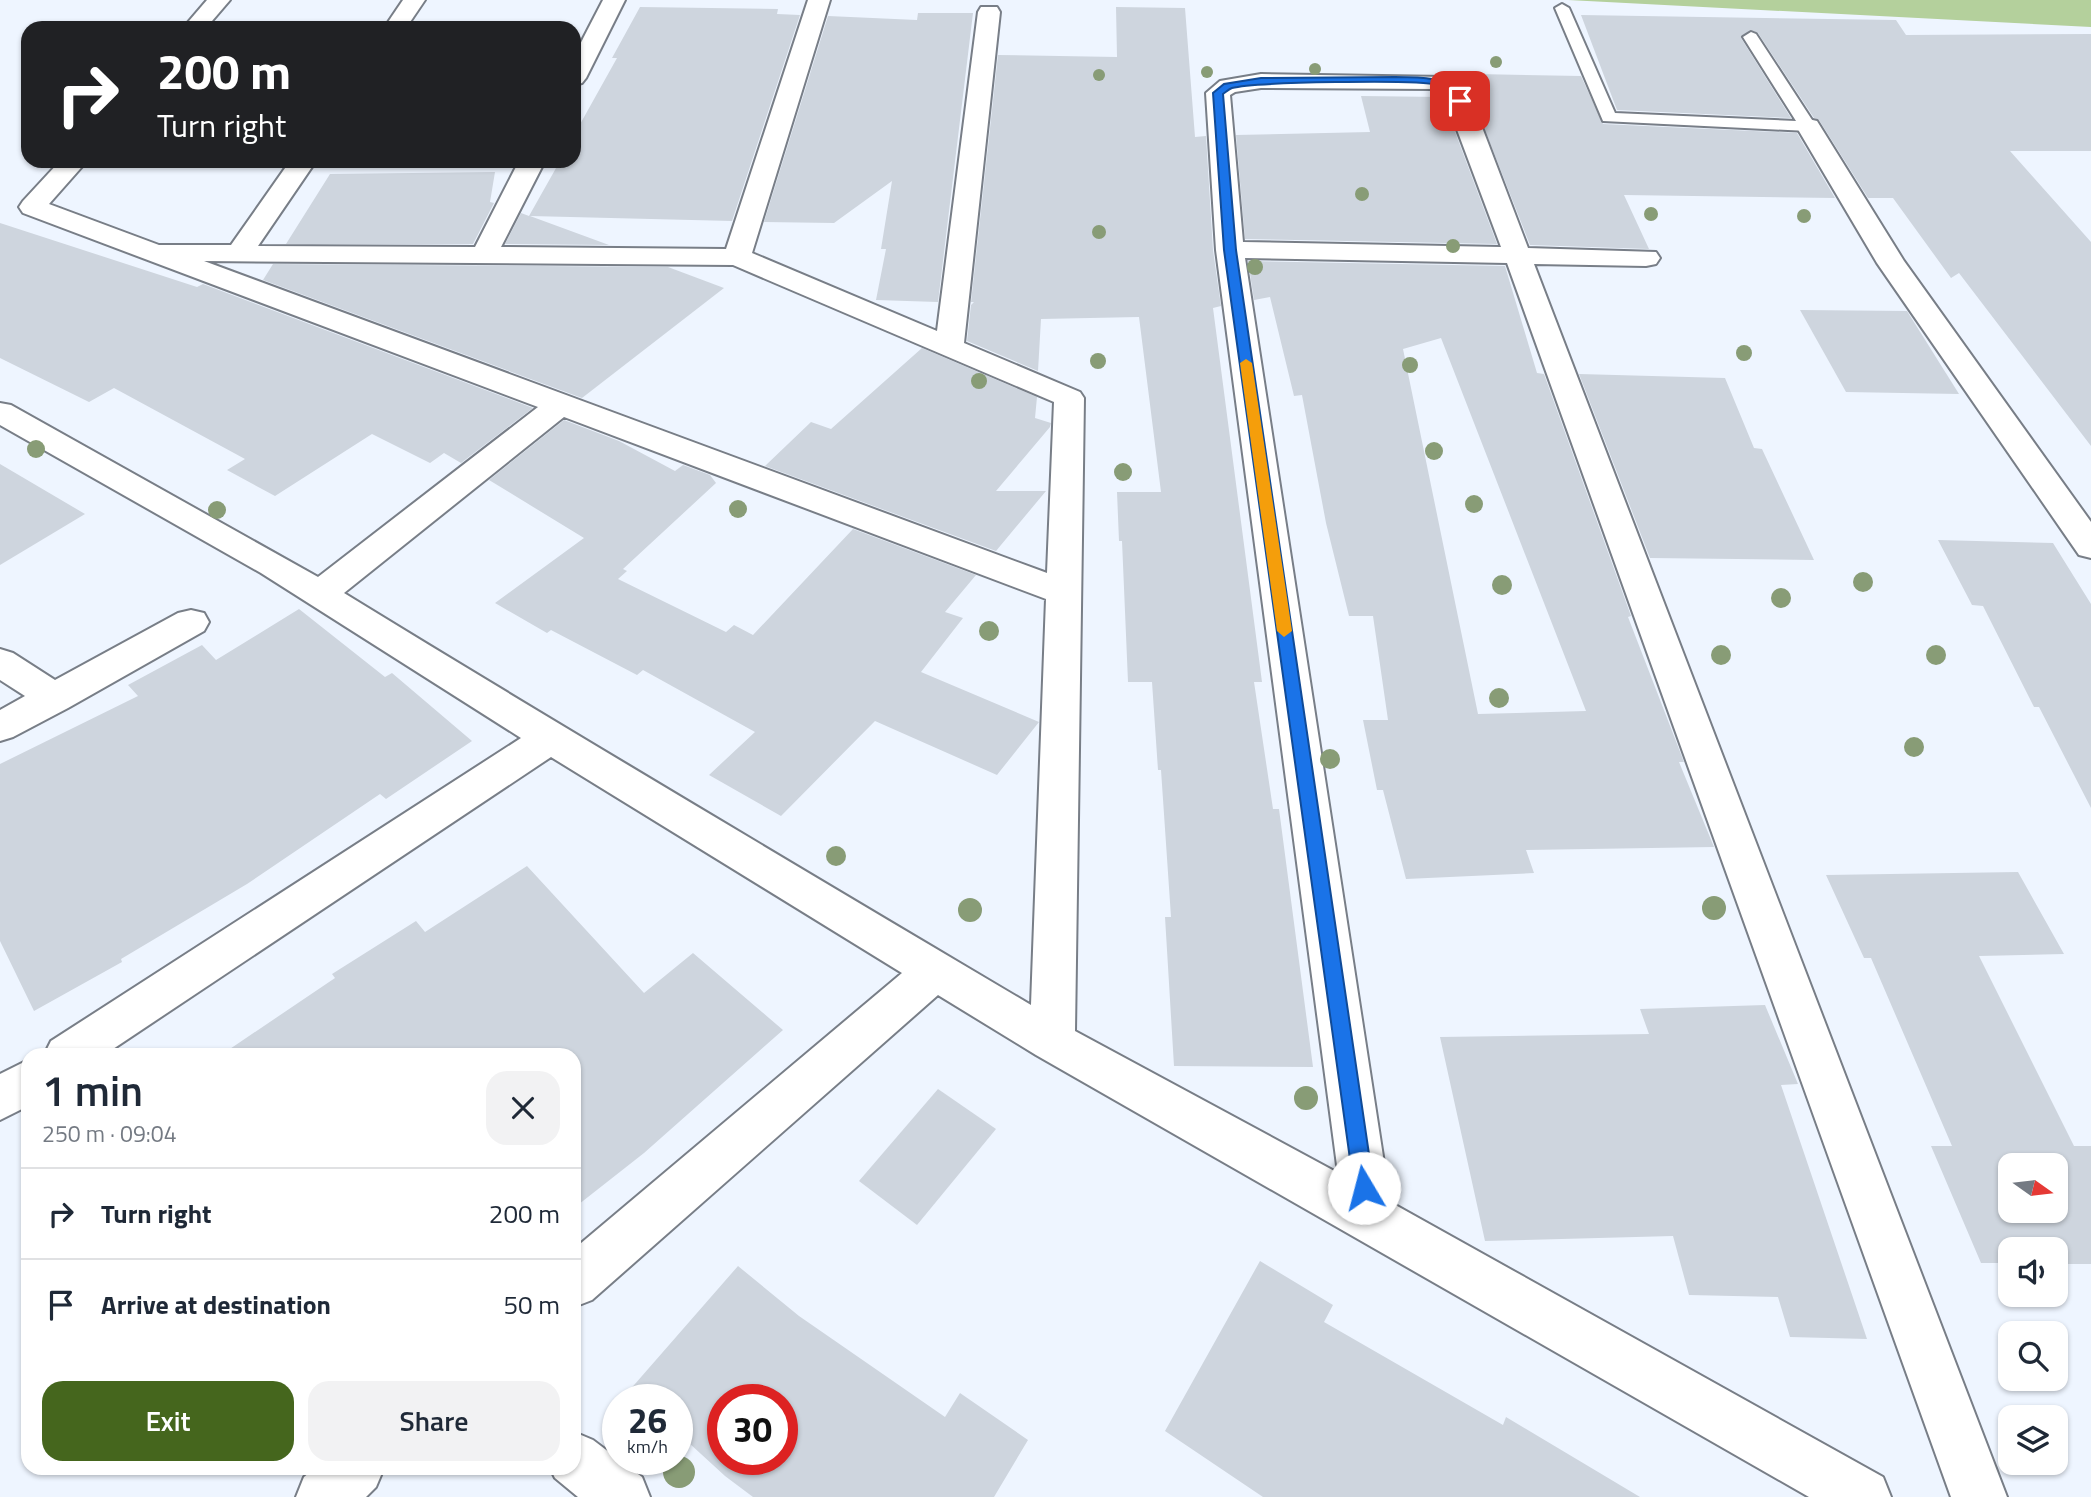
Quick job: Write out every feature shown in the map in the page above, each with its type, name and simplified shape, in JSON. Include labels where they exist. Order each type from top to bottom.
[{"type":"street","points":[[200,21],[219,0]]},
{"type":"street","points":[[400,21],[414,0]]},
{"type":"street","points":[[581,64],[614,0]]},
{"type":"street","points":[[737,257],[819,0]]},
{"type":"street","points":[[949,348],[989,12]]},
{"type":"street","points":[[1368,1216],[1230,250],[1218,93],[1228,86],[1261,81],[1438,82],[1452,90],[1460,101],[1979,1497]]},
{"type":"street","points":[[1808,126],[1891,263],[2091,547]]},
{"type":"street","points":[[68,168],[32,207],[155,253],[304,289],[562,404],[1065,593]]},
{"type":"street","points":[[240,252],[298,168]]},
{"type":"street","points":[[485,253],[528,168]]},
{"type":"street","points":[[1230,250],[1646,258]]},
{"type":"street","points":[[155,253],[485,253],[737,257],[1069,398],[1052,1041]]},
{"type":"street","points":[[304,289],[343,255]]},
{"type":"street","points":[[320,594],[562,404]]},
{"type":"street","points":[[0,412],[273,565],[550,738],[1052,1041],[1368,1216],[1863,1497]]},
{"type":"street","points":[[0,727],[191,622]]},
{"type":"street","points":[[0,662],[55,698]]},
{"type":"street","points":[[78,1048],[550,738]]},
{"type":"street","points":[[581,1276],[937,970]]},
{"type":"street","points":[[0,1099],[21,1086]]},
{"type":"street","points":[[581,1465],[622,1497]]},
{"type":"street","points":[[324,1497],[349,1475]]},
{"type":"lane","points":[[1562,8],[1608,118],[1808,126]]},
{"type":"lane","points":[[1751,37],[1808,126]]},
{"type":"green space","points":[[1568,0],[2091,0],[2091,27]]},
{"type":"building","points":[[640,7],[778,9],[777,14],[800,15],[732,221],[530,216],[609,245],[505,244],[521,213],[529,216],[556,168],[581,168],[581,122],[617,58],[612,58]]},
{"type":"building","points":[[1116,7],[1185,8],[1195,137],[1206,136],[1213,250],[1221,306],[1213,308],[1262,682],[1254,682],[1273,809],[1279,809],[1313,1067],[1174,1066],[1165,917],[1171,917],[1152,682],[1128,682],[1122,541],[1119,541],[1117,492],[1161,492],[1139,317],[1041,319],[1038,371],[967,341],[971,305],[974,302],[971,302],[998,55],[1117,57]]},
{"type":"building","points":[[918,13],[973,13],[938,302],[876,300],[886,249],[881,249],[892,181],[834,223],[764,222],[828,16],[917,20]]},
{"type":"building","points":[[1581,15],[1896,20],[1906,35],[2091,34],[2091,151],[2010,151],[2091,242],[2091,446],[1959,273],[1951,278],[1893,198],[1868,198],[1819,120],[1814,118],[1758,33],[1750,30],[1741,38],[1791,118],[1617,110]]},
{"type":"building","points":[[1476,74],[1581,76],[1603,124],[1797,133],[1835,198],[1624,195],[1649,249],[1530,245],[1472,97],[1484,97]]},
{"type":"building","points":[[1361,96],[1442,97],[1497,244],[1245,239],[1236,135],[1370,132]]},
{"type":"building","points":[[495,172],[490,202],[494,203],[473,244],[286,244],[330,174]]},
{"type":"building","points":[[0,223],[197,287],[203,284],[533,408],[461,463],[444,453],[430,463],[372,434],[275,496],[227,470],[245,459],[114,388],[89,402],[0,358]]},
{"type":"building","points":[[1248,261],[1505,266],[1537,373],[1544,374],[1631,616],[1628,617],[1684,762],[1679,762],[1714,847],[1526,850],[1534,873],[1406,879],[1383,790],[1377,790],[1363,720],[1388,720],[1373,616],[1349,616],[1326,523],[1302,395],[1294,396],[1270,297],[1254,300]],"holes":[[[1441,338],[1586,711],[1478,714],[1403,349]]]},
{"type":"building","points":[[273,264],[668,267],[724,288],[582,398],[263,280]]},
{"type":"building","points":[[1800,310],[1907,311],[1959,394],[1846,392]]},
{"type":"building","points":[[922,348],[1037,397],[1035,418],[1051,423],[996,491],[1046,491],[996,551],[765,466],[811,422],[831,429]]},
{"type":"building","points":[[1579,374],[1725,378],[1754,448],[1762,449],[1814,560],[1650,558]]},
{"type":"building","points":[[564,420],[619,441],[675,471],[683,465],[710,475],[716,483],[623,569],[627,571],[618,579],[726,632],[734,625],[753,635],[853,529],[976,575],[945,612],[963,618],[921,672],[1039,722],[997,775],[875,721],[781,816],[709,775],[755,732],[643,670],[637,675],[551,630],[547,633],[495,603],[584,538],[489,480]]},
{"type":"building","points":[[0,464],[85,514],[0,565]]},
{"type":"building","points":[[1938,540],[2053,543],[2091,604],[2091,808],[2039,707],[2034,707],[1983,606],[1972,605]]},
{"type":"building","points":[[299,609],[385,677],[392,673],[472,741],[386,799],[380,794],[247,884],[121,959],[122,962],[34,1011],[0,941],[0,764],[138,696],[128,685],[202,645],[216,660]]},
{"type":"building","points":[[527,866],[644,993],[693,953],[783,1030],[644,1153],[581,1202],[581,1048],[231,1048],[335,978],[332,974],[416,921],[425,932]]},
{"type":"building","points":[[2018,872],[2064,954],[1979,956],[2074,1146],[2091,1146],[2091,1264],[2068,1264],[2068,1237],[1998,1237],[1998,1263],[1981,1263],[1931,1146],[1952,1146],[1871,958],[1864,958],[1826,875]]},
{"type":"building","points":[[1765,1005],[1798,1084],[1781,1085],[1867,1339],[1790,1337],[1778,1297],[1689,1295],[1673,1236],[1485,1241],[1440,1037],[1649,1034],[1640,1009]]},
{"type":"building","points":[[938,1089],[996,1129],[917,1225],[859,1181]]},
{"type":"building","points":[[1260,1261],[1333,1305],[1324,1322],[1503,1425],[1506,1417],[1640,1497],[1263,1497],[1165,1431]]},
{"type":"building","points":[[738,1266],[799,1316],[945,1417],[960,1393],[1028,1440],[994,1497],[753,1497],[724,1475],[798,1475],[798,1384],[707,1384],[707,1460],[693,1447],[693,1384],[635,1384]]},
{"type":"slow traffic","points":[[1246,363],[1284,631]]},
{"type":"route","points":[[1364,1188],[1230,250],[1218,93],[1228,86],[1261,81],[1395,80],[1438,82],[1452,90],[1460,101]]}]
